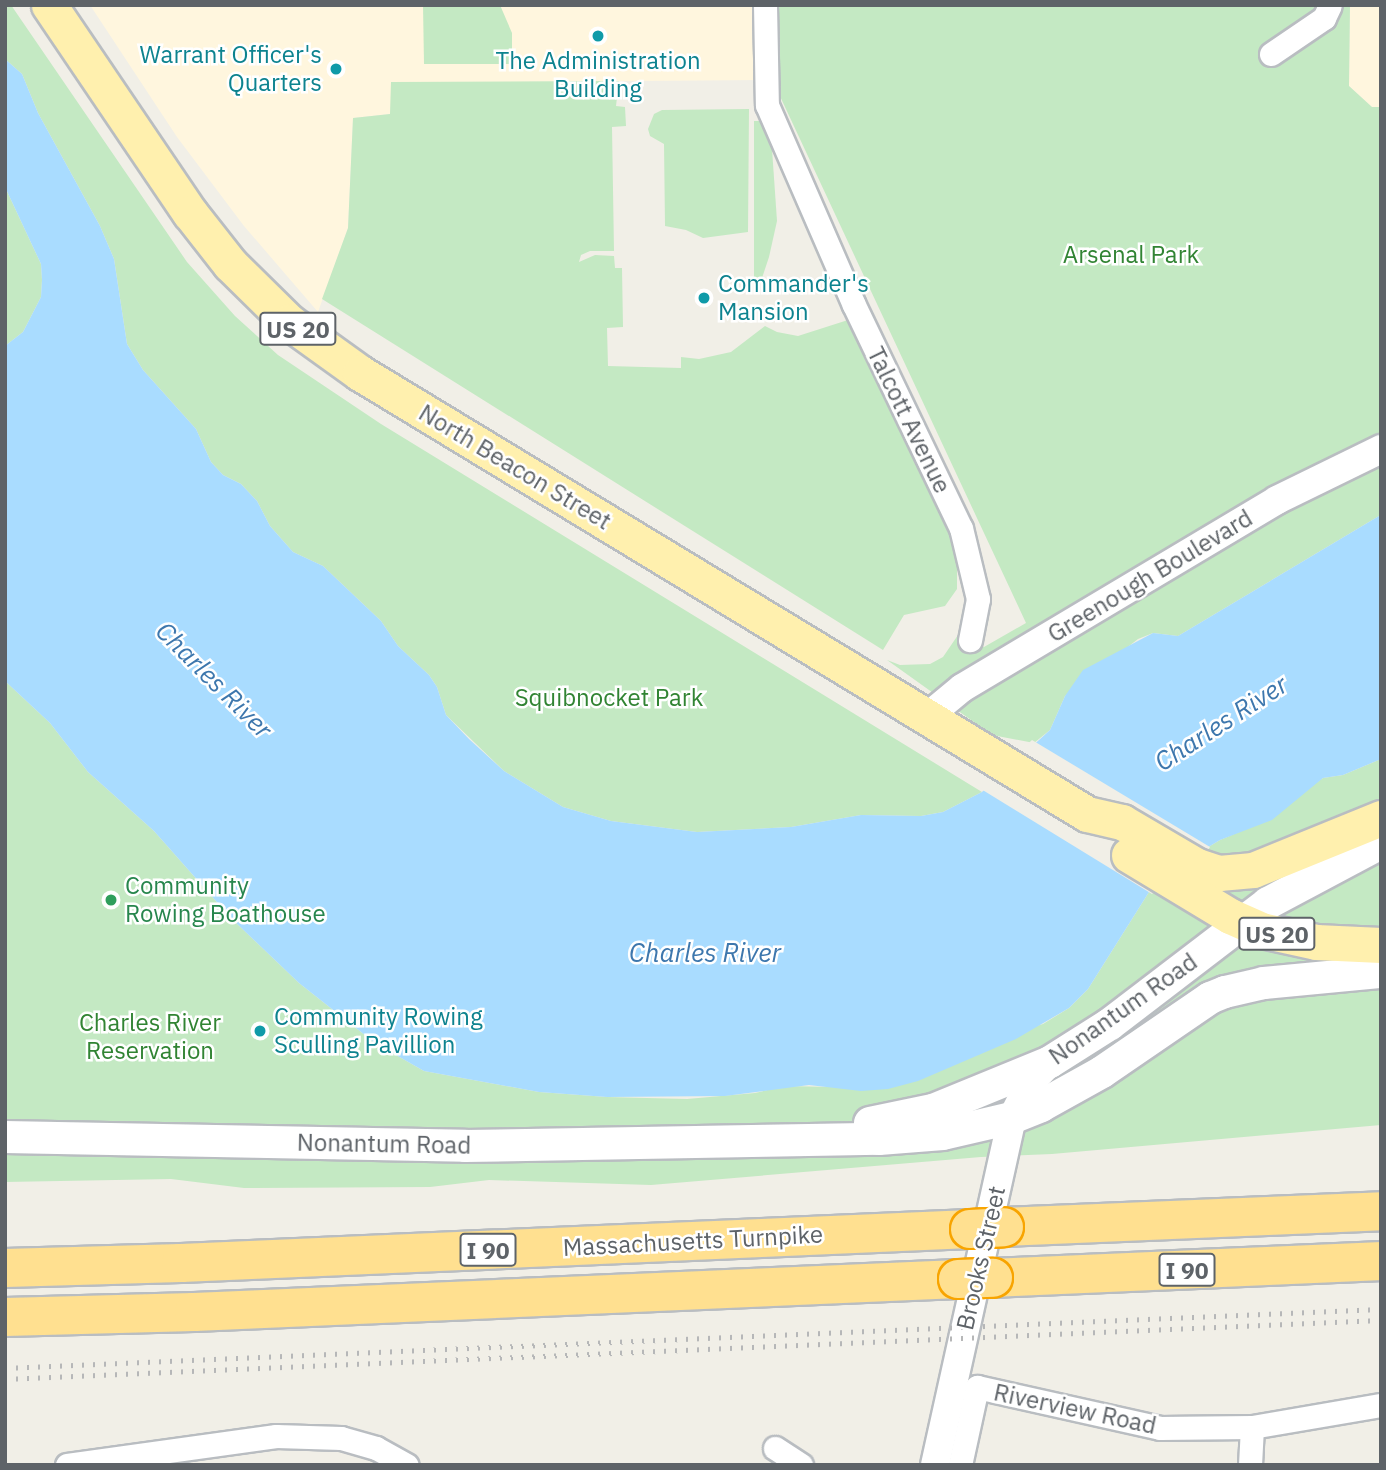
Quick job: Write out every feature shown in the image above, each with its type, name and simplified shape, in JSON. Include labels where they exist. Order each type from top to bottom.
[{"type":"highway","name":"Massachusetts Turnpike","points":[[5,1268],[181,1264],[1381,1211]]},
{"type":"highway","name":"Massachusetts Turnpike","points":[[5,1317],[208,1312],[1381,1261]]},
{"type":"main road","name":"North Beacon Street","points":[[49,5],[210,240],[240,276],[289,322],[360,373],[1087,814],[1122,822],[1242,922],[1304,940],[1381,945]]},
{"type":"main road","name":"North Beacon Street","points":[[1191,877],[1253,870],[1381,818]]},
{"type":"main road","name":"Nonantum Road","points":[[762,1140],[933,1110],[1050,1062],[1110,1024],[1242,922],[1299,884],[1381,843]]},
{"type":"main road","name":"Nonantum Road","points":[[5,1137],[465,1146],[913,1137],[976,1129],[1012,1118],[1102,1072],[1210,998],[1225,992],[1264,983],[1381,972]]},
{"type":"street","name":"Talcott Avenue","points":[[765,5],[767,105],[854,305],[961,528],[978,599],[970,640]]},
{"type":"street","points":[[1271,54],[1324,18],[1330,5]]},
{"type":"street","name":"Greenough Boulevard","points":[[927,718],[962,688],[1277,500],[1381,449]]},
{"type":"street","name":"Brooks Street","points":[[935,1465],[1012,1118],[1030,1083],[1050,1062]]},
{"type":"street","name":"Riverview Road","points":[[960,1465],[977,1387],[1152,1428],[1252,1427],[1381,1405]]},
{"type":"street","points":[[1250,1465],[1252,1427]]},
{"type":"street","points":[[67,1465],[276,1436],[341,1438],[376,1448],[407,1465]]},
{"type":"street","points":[[775,1448],[801,1465]]},
{"type":"shaded area","points":[[90,5],[779,5],[778,80],[512,82],[390,114],[353,118],[348,228],[318,312],[244,226],[177,137]]},
{"type":"shaded area","points":[[1350,5],[1381,5],[1381,107],[1372,107],[1349,86]]},
{"type":"green space","name":"Squibnocket Park","points":[[5,5],[11,5],[187,262],[235,316],[278,355],[381,424],[982,792],[943,812],[921,816],[861,815],[791,827],[697,832],[611,821],[563,807],[504,771],[446,715],[437,687],[429,675],[398,646],[381,621],[323,566],[293,552],[270,526],[257,501],[241,484],[223,475],[211,462],[196,429],[143,370],[127,344],[114,259],[100,226],[38,113],[22,74],[5,59]]},
{"type":"green space","points":[[423,5],[500,5],[512,33],[512,64],[424,64]]},
{"type":"green space","name":"Arsenal Park","points":[[779,5],[1350,5],[1349,86],[1372,107],[1381,107],[1379,516],[1178,636],[1153,633],[1138,639],[1065,696],[1050,730],[1034,743],[992,735],[887,660],[900,665],[930,664],[943,657],[958,635],[984,647],[1026,623],[778,92]]},
{"type":"green space","points":[[619,81],[616,106],[625,107],[626,126],[612,127],[614,251],[590,251],[581,255],[579,262],[595,255],[614,256],[615,268],[622,268],[623,327],[607,328],[608,366],[681,368],[681,357],[699,359],[731,352],[765,326],[777,332],[798,336],[848,320],[946,523],[957,566],[957,589],[945,606],[904,615],[883,650],[322,299],[348,228],[353,118],[390,114],[391,82]]},
{"type":"green space","points":[[749,109],[748,232],[703,238],[686,230],[665,226],[664,144],[650,136],[648,129],[654,114],[662,110]]},
{"type":"green space","points":[[754,121],[760,121],[772,149],[777,221],[759,287],[754,288]]},
{"type":"green space","points":[[5,187],[41,264],[42,280],[41,297],[23,332],[5,346]]},
{"type":"green space","name":"Charles River Reservation","points":[[5,681],[50,723],[88,772],[154,831],[231,918],[299,983],[375,1043],[424,1071],[539,1092],[607,1097],[687,1099],[755,1093],[785,1086],[833,1087],[1043,1024],[1069,1008],[1088,989],[1149,892],[1175,867],[1220,840],[1246,829],[1323,778],[1343,775],[1381,759],[1381,1125],[651,1185],[489,1180],[430,1187],[244,1188],[171,1179],[5,1182]]},
{"type":"water","name":"Charles River","points":[[5,59],[22,74],[38,113],[100,226],[114,259],[127,344],[143,370],[196,429],[211,462],[223,475],[241,484],[257,501],[270,526],[293,552],[323,566],[381,621],[398,646],[429,675],[437,687],[446,715],[469,739],[504,771],[563,807],[611,821],[697,832],[791,827],[861,815],[921,816],[943,812],[982,792],[1050,730],[1065,696],[1083,670],[1153,633],[1178,636],[1379,516],[1381,490],[1381,759],[1343,775],[1323,778],[1272,820],[1220,840],[1175,867],[1149,892],[1088,989],[1069,1008],[1016,1039],[918,1081],[888,1089],[861,1091],[809,1085],[725,1096],[607,1097],[539,1092],[424,1071],[375,1043],[299,983],[231,918],[154,831],[88,772],[50,723],[5,681],[5,346],[23,332],[41,297],[42,280],[41,264],[5,187]]},
{"type":"pier","points":[[1032,740],[1210,847],[1206,853],[1177,870],[1152,894],[981,789]]},
{"type":"railway","points":[[5,1368],[1381,1309]]},
{"type":"railway","points":[[5,1379],[1381,1320]]},
{"type":"place","name":"The Administration Building","points":[[598,36]]},
{"type":"place","name":"Warrant Officer's Quarters","points":[[336,69]]},
{"type":"place","name":"Commander's Mansion","points":[[704,298]]},
{"type":"place","name":"Community Rowing Boathouse","points":[[111,900]]},
{"type":"place","name":"Community Rowing Sculling Pavillion","points":[[260,1031]]}]
